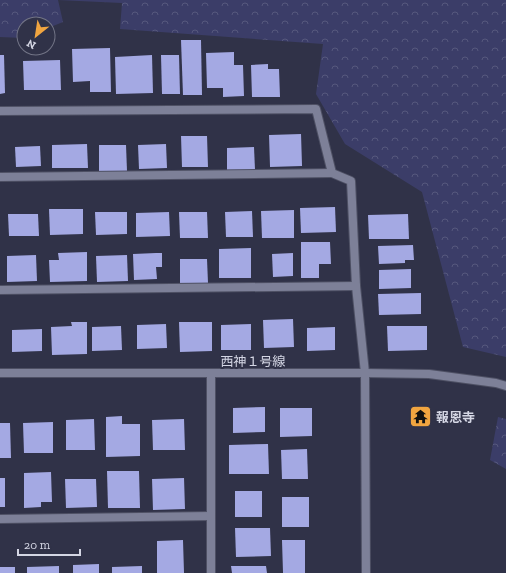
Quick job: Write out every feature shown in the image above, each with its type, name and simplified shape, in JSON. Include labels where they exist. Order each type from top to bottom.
[{"type":"street","points":[[0,111],[316,109],[332,173]]},
{"type":"street","points":[[0,177],[332,173],[351,181],[356,286],[365,373],[366,573]]},
{"type":"street","points":[[0,290],[356,286]]},
{"type":"street","name":"西神１号線","points":[[0,373],[429,374],[496,383],[506,386]]},
{"type":"street","points":[[211,373],[211,573]]},
{"type":"street","points":[[0,519],[211,516]]},
{"type":"green space","points":[[0,0],[58,0],[63,22],[56,25],[56,16],[16,16],[16,38],[0,37]]},
{"type":"green space","points":[[58,0],[506,0],[506,357],[463,347],[422,192],[345,144],[316,94],[323,44],[120,29],[122,3]]},
{"type":"green space","points":[[498,417],[506,419],[506,469],[490,460]]},
{"type":"building","points":[[181,40],[201,40],[202,95],[183,95]]},
{"type":"building","points":[[110,48],[111,92],[90,92],[90,81],[73,82],[72,49]]},
{"type":"building","points":[[234,52],[234,65],[243,65],[244,96],[223,97],[223,88],[207,88],[206,53]]},
{"type":"building","points":[[0,55],[4,55],[5,93],[0,94]]},
{"type":"building","points":[[152,55],[153,93],[116,94],[115,57]]},
{"type":"building","points":[[161,55],[179,55],[180,94],[162,94]]},
{"type":"building","points":[[60,60],[61,90],[24,90],[23,61]]},
{"type":"building","points":[[268,64],[268,69],[279,69],[280,97],[252,97],[251,65]]},
{"type":"building","points":[[301,134],[302,166],[270,167],[269,135]]},
{"type":"building","points":[[181,136],[207,136],[208,167],[182,167]]},
{"type":"building","points":[[87,144],[88,168],[52,168],[52,145]]},
{"type":"building","points":[[166,144],[167,168],[139,169],[138,145]]},
{"type":"building","points":[[99,145],[126,145],[127,171],[99,171]]},
{"type":"building","points":[[40,146],[41,166],[16,167],[15,147]]},
{"type":"building","points":[[254,147],[255,170],[227,171],[227,148]]},
{"type":"building","points":[[335,207],[336,232],[301,233],[300,208]]},
{"type":"building","points":[[49,209],[83,209],[83,234],[50,235]]},
{"type":"building","points":[[294,210],[294,238],[262,238],[261,211]]},
{"type":"building","points":[[252,211],[253,237],[226,237],[225,212]]},
{"type":"building","points":[[95,212],[127,212],[127,234],[96,235]]},
{"type":"building","points":[[169,212],[170,236],[136,237],[136,213]]},
{"type":"building","points":[[179,212],[207,212],[208,238],[180,238]]},
{"type":"building","points":[[8,214],[38,214],[39,236],[9,236]]},
{"type":"building","points":[[408,214],[409,239],[369,239],[368,215]]},
{"type":"building","points":[[301,242],[330,242],[331,264],[319,264],[319,278],[301,278]]},
{"type":"building","points":[[413,245],[414,260],[405,260],[405,263],[379,264],[378,246]]},
{"type":"building","points":[[251,248],[251,278],[219,278],[219,249]]},
{"type":"building","points":[[87,252],[87,281],[50,282],[49,260],[59,260],[58,253]]},
{"type":"building","points":[[162,253],[162,267],[156,267],[157,279],[134,280],[133,254]]},
{"type":"building","points":[[293,253],[293,276],[273,277],[272,254]]},
{"type":"building","points":[[36,255],[37,281],[7,282],[7,256]]},
{"type":"building","points":[[127,255],[128,281],[97,282],[96,256]]},
{"type":"building","points":[[180,259],[207,259],[208,283],[180,283]]},
{"type":"building","points":[[411,269],[411,288],[379,289],[379,270]]},
{"type":"building","points":[[421,293],[421,314],[379,315],[378,294]]},
{"type":"building","points":[[293,319],[294,347],[264,348],[263,320]]},
{"type":"building","points":[[71,322],[87,322],[87,354],[52,355],[51,327],[72,326]]},
{"type":"building","points":[[179,322],[212,322],[212,351],[180,352]]},
{"type":"building","points":[[166,324],[167,348],[137,349],[137,325]]},
{"type":"building","points":[[251,324],[251,350],[221,350],[221,325]]},
{"type":"building","points":[[121,326],[122,350],[92,351],[92,327]]},
{"type":"building","points":[[387,326],[427,326],[427,350],[388,351]]},
{"type":"building","points":[[335,327],[335,350],[307,351],[307,328]]},
{"type":"building","points":[[42,329],[42,351],[12,352],[12,330]]},
{"type":"building","points":[[265,407],[265,432],[233,433],[233,408]]},
{"type":"building","points":[[280,408],[312,408],[312,436],[280,437]]},
{"type":"building","points":[[122,416],[122,424],[140,424],[140,456],[106,457],[106,417]]},
{"type":"building","points":[[94,419],[95,450],[66,450],[66,420]]},
{"type":"building","points":[[184,419],[185,450],[153,450],[152,420]]},
{"type":"building","points":[[53,422],[53,453],[24,453],[23,423]]},
{"type":"building","points":[[0,423],[10,423],[11,458],[0,458]]},
{"type":"building","points":[[268,444],[269,474],[229,474],[229,445]]},
{"type":"building","points":[[307,449],[308,479],[282,479],[281,450]]},
{"type":"building","points":[[107,471],[139,471],[140,508],[108,508]]},
{"type":"building","points":[[51,472],[52,502],[41,502],[41,507],[24,508],[24,473]]},
{"type":"building","points":[[0,478],[5,478],[5,507],[0,507]]},
{"type":"building","points":[[184,478],[185,509],[153,510],[152,479]]},
{"type":"building","points":[[65,479],[96,479],[97,507],[66,508]]},
{"type":"building","points":[[235,491],[262,491],[262,517],[235,517]]},
{"type":"building","points":[[282,497],[309,497],[309,527],[282,527]]},
{"type":"building","points":[[235,528],[270,528],[271,556],[236,557]]},
{"type":"building","points":[[183,540],[184,573],[157,573],[157,541]]},
{"type":"building","points":[[282,540],[305,540],[305,573],[283,573]]},
{"type":"building","points":[[99,564],[99,573],[73,573],[73,565]]},
{"type":"building","points":[[59,566],[59,573],[27,573],[27,567]]},
{"type":"building","points":[[142,566],[142,573],[112,573],[112,567]]},
{"type":"building","points":[[231,566],[266,566],[267,573],[232,573]]},
{"type":"building","points":[[0,567],[15,567],[15,573],[0,573]]},
{"type":"place","name":"報恩寺","points":[[420,417]]}]
